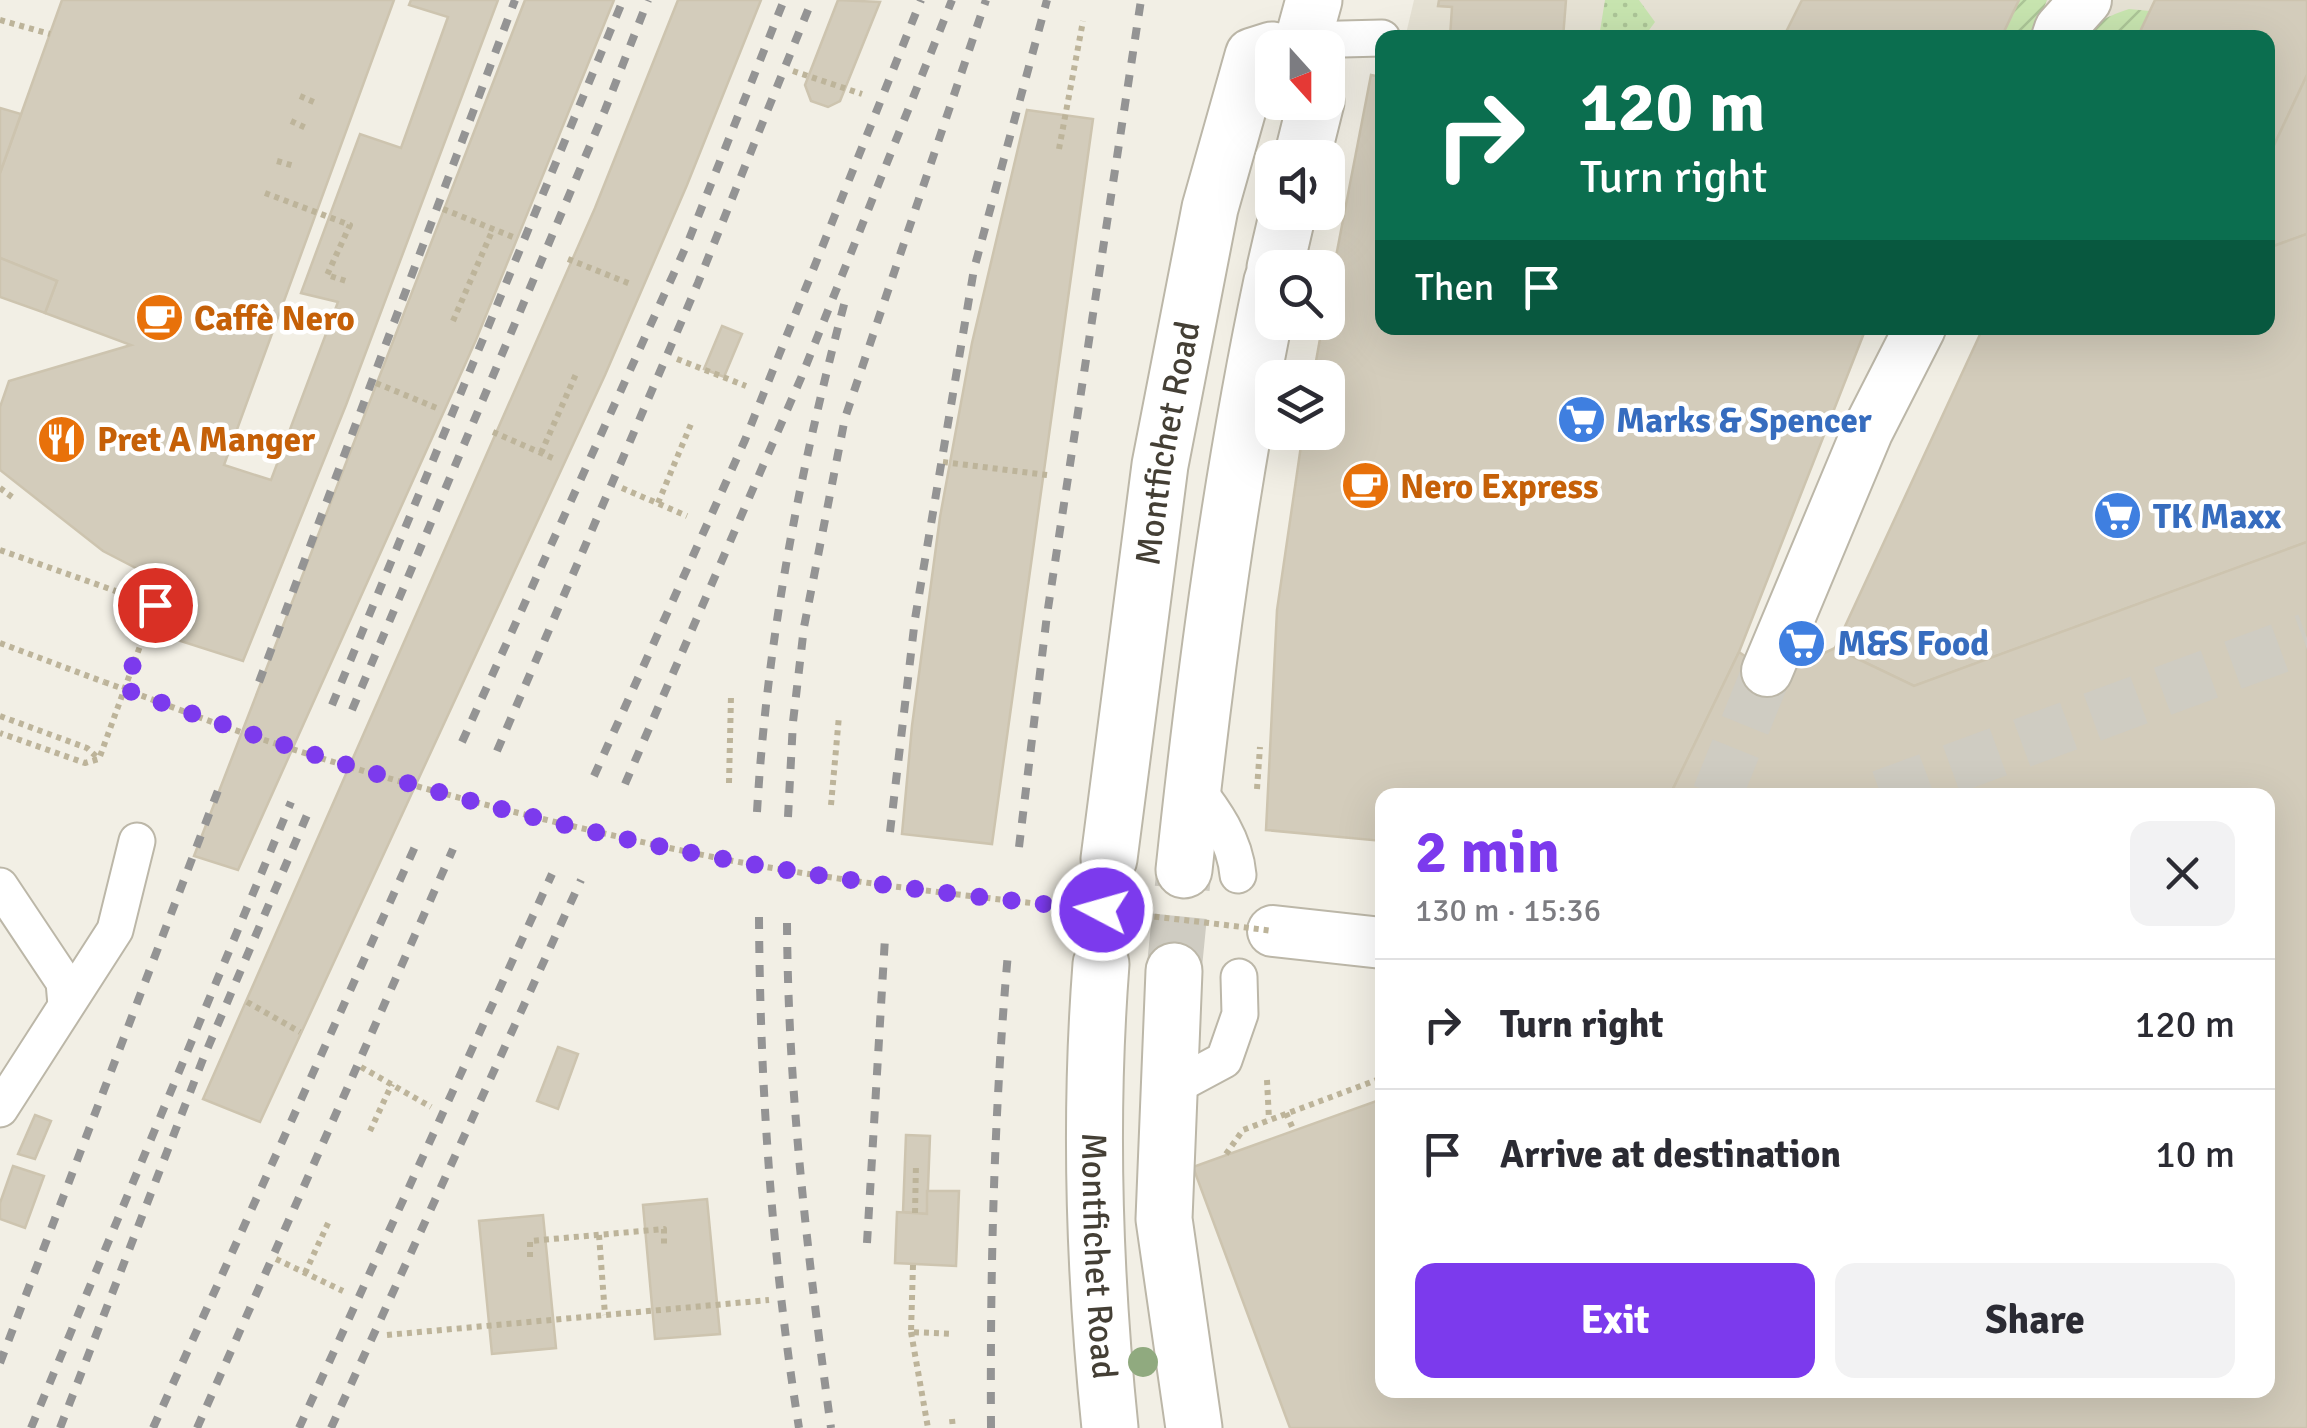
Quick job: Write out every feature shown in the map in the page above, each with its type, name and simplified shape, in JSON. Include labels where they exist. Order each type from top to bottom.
[{"type":"street","points":[[2060,30],[2086,0]]},
{"type":"street","name":"Montfichet Road","points":[[1109,859],[1144,578],[1183,336],[1210,208],[1255,55]]},
{"type":"street","points":[[1768,671],[1867,432],[1916,335]]},
{"type":"street","points":[[1184,870],[1226,534],[1261,340]]},
{"type":"street","points":[[1273,931],[1375,941]]},
{"type":"street","name":"Montfichet Road","points":[[1101,964],[1092,1104],[1093,1216],[1110,1428]]},
{"type":"street","name":"Montfichet Road","points":[[1174,971],[1164,1219],[1194,1428]]},
{"type":"lane","points":[[1345,38],[1375,38]]},
{"type":"lane","points":[[1193,784],[1216,814],[1236,858],[1238,875]]},
{"type":"lane","points":[[0,1109],[115,930],[136,840]]},
{"type":"lane","points":[[0,886],[64,982],[66,1006]]},
{"type":"lane","points":[[1168,1090],[1224,1060],[1240,1014],[1239,977]]},
{"type":"path","points":[[0,20],[50,34]]},
{"type":"path","points":[[1059,149],[1084,21]]},
{"type":"path","points":[[793,70],[862,94]]},
{"type":"path","points":[[300,96],[316,102]]},
{"type":"path","points":[[291,121],[306,128]]},
{"type":"path","points":[[277,161],[294,166]]},
{"type":"path","points":[[266,193],[350,225],[328,276],[346,282]]},
{"type":"path","points":[[443,209],[512,237]]},
{"type":"path","points":[[453,322],[492,229]]},
{"type":"path","points":[[568,259],[633,285]]},
{"type":"path","points":[[677,359],[746,386]]},
{"type":"path","points":[[541,453],[576,374]]},
{"type":"path","points":[[376,382],[439,409]]},
{"type":"path","points":[[658,503],[690,424]]},
{"type":"path","points":[[492,432],[557,460]]},
{"type":"path","points":[[943,462],[1046,475]]},
{"type":"path","points":[[0,488],[16,500]]},
{"type":"path","points":[[622,488],[687,516]]},
{"type":"path","points":[[0,550],[155,605],[99,758]]},
{"type":"path","points":[[0,643],[233,730],[502,808],[680,851],[848,880],[1273,931]]},
{"type":"path","points":[[729,784],[731,696]]},
{"type":"path","points":[[0,716],[86,748],[99,758]]},
{"type":"path","points":[[831,805],[839,716]]},
{"type":"path","points":[[0,733],[85,763],[99,758]]},
{"type":"path","points":[[247,1002],[300,1032]]},
{"type":"path","points":[[361,1067],[431,1107]]},
{"type":"path","points":[[1226,1154],[1244,1130],[1375,1081]]},
{"type":"path","points":[[370,1131],[392,1084]]},
{"type":"path","points":[[1286,1113],[1294,1130]]},
{"type":"path","points":[[915,1213],[916,1164]]},
{"type":"path","points":[[305,1273],[330,1218]]},
{"type":"path","points":[[530,1257],[530,1241],[664,1230],[664,1244]]},
{"type":"path","points":[[598,1235],[605,1315]]},
{"type":"path","points":[[276,1260],[344,1290]]},
{"type":"path","points":[[913,1264],[912,1332],[928,1428]]},
{"type":"path","points":[[387,1335],[769,1300]]},
{"type":"path","points":[[912,1332],[953,1334]]},
{"type":"shaded area","points":[[1414,0],[2307,0],[2275,203],[2275,30],[1407,30]]},
{"type":"green space","points":[[1605,0],[1639,0],[1655,22],[1649,30],[1600,30]]},
{"type":"green space","points":[[2019,0],[2047,0],[2035,30],[2005,30]]},
{"type":"green space","points":[[2129,9],[2150,11],[2140,30],[2090,30]]},
{"type":"building","points":[[62,0],[394,0],[224,465],[271,480],[338,302],[301,293],[360,134],[401,148],[448,17],[409,5],[411,0],[498,0],[346,405],[243,661],[168,637],[184,593],[103,551],[0,470],[0,407],[9,381],[131,345],[45,313],[57,281],[0,258],[0,173]]},
{"type":"building","points":[[525,0],[614,0],[476,340],[238,870],[194,856]]},
{"type":"building","points":[[678,0],[761,0],[605,375],[260,1122],[203,1099],[595,208]]},
{"type":"building","points":[[838,0],[880,2],[840,101],[828,107],[811,101],[805,85]]},
{"type":"building","points":[[1439,0],[1566,0],[1564,30],[1451,30],[1452,7],[1438,6]]},
{"type":"building","points":[[1802,0],[2019,0],[2005,30],[1787,30]]},
{"type":"building","points":[[2155,0],[2307,0],[2307,75],[2275,143],[2275,30],[2141,30]]},
{"type":"building","points":[[1371,75],[1375,76],[1375,335],[1863,335],[1739,652],[1673,788],[1375,788],[1375,840],[1266,830],[1277,610],[1300,450],[1345,450],[1345,360],[1316,360],[1320,340],[1345,340],[1345,250],[1337,250],[1341,230],[1345,230],[1345,210]]},
{"type":"building","points":[[2307,75],[2307,234],[2275,245],[2275,143]]},
{"type":"building","points":[[0,108],[21,114],[0,173]]},
{"type":"building","points":[[1027,110],[1093,119],[992,844],[902,834],[940,517],[972,343]]},
{"type":"building","points":[[2307,234],[2307,542],[1914,686],[1835,648],[1980,335],[2275,335],[2275,245]]},
{"type":"building","points":[[0,258],[57,281],[45,313],[0,297]]},
{"type":"building","points":[[722,326],[742,334],[724,377],[704,369]]},
{"type":"building","points":[[2307,542],[2307,1428],[1290,1428],[1193,1167],[1375,1102],[1375,1398],[2275,1398],[2275,788],[1673,788],[1739,652],[1767,671],[1793,668],[1835,648],[1914,686]]},
{"type":"building","points":[[558,1047],[578,1054],[558,1109],[537,1101]]},
{"type":"building","points":[[35,1115],[51,1121],[35,1159],[18,1154]]},
{"type":"building","points":[[906,1135],[930,1136],[927,1214],[903,1212]]},
{"type":"building","points":[[13,1166],[44,1176],[25,1228],[0,1219],[0,1203]]},
{"type":"building","points":[[927,1191],[959,1191],[956,1266],[895,1263],[897,1212],[927,1214]]},
{"type":"building","points":[[707,1199],[720,1334],[655,1339],[643,1205]]},
{"type":"building","points":[[543,1215],[556,1348],[492,1354],[479,1221]]},
{"type":"tunnel","points":[[1900,788],[2307,638]]},
{"type":"tunnel","points":[[1720,788],[1767,671]]},
{"type":"tunnel","points":[[1101,964],[1109,859]]},
{"type":"tunnel","points":[[1174,971],[1184,870]]},
{"type":"railway","points":[[259,682],[515,0]]},
{"type":"railway","points":[[332,705],[623,0]]},
{"type":"railway","points":[[352,710],[648,0]]},
{"type":"railway","points":[[462,742],[688,242],[784,0]]},
{"type":"railway","points":[[497,751],[698,283],[812,0]]},
{"type":"railway","points":[[594,776],[745,440],[921,0]]},
{"type":"railway","points":[[625,784],[801,378],[952,0]]},
{"type":"railway","points":[[788,817],[804,627],[845,418],[986,0]]},
{"type":"railway","points":[[890,832],[915,619],[974,269],[1047,0]]},
{"type":"railway","points":[[1019,847],[1047,615],[1141,0]]},
{"type":"railway","points":[[757,812],[769,682],[788,554],[845,301]]},
{"type":"railway","points":[[0,1363],[222,780]]},
{"type":"railway","points":[[31,1428],[291,802]]},
{"type":"railway","points":[[60,1428],[203,1059],[310,808]]},
{"type":"railway","points":[[153,1428],[418,840]]},
{"type":"railway","points":[[197,1428],[453,849]]},
{"type":"railway","points":[[299,1428],[552,874]]},
{"type":"railway","points":[[331,1428],[581,880]]},
{"type":"railway","points":[[759,917],[769,1173],[799,1428]]},
{"type":"railway","points":[[787,923],[791,1050],[801,1176],[831,1428]]},
{"type":"railway","points":[[867,1243],[885,938]]},
{"type":"railway","points":[[991,1428],[994,1190],[1008,953]]},
{"type":"place","name":"Caffè Nero","points":[[159,318]]},
{"type":"place","name":"Marks & Spencer","points":[[1581,420]]},
{"type":"place","name":"Pret A Manger","points":[[62,439]]},
{"type":"place","name":"Nero Express","points":[[1365,486]]},
{"type":"place","name":"TK Maxx","points":[[2118,516]]},
{"type":"place","name":"M&S Food","points":[[1802,643]]},
{"type":"route","points":[[155,605],[124,689],[233,730],[502,808],[680,851],[848,880],[1102,910]]}]
